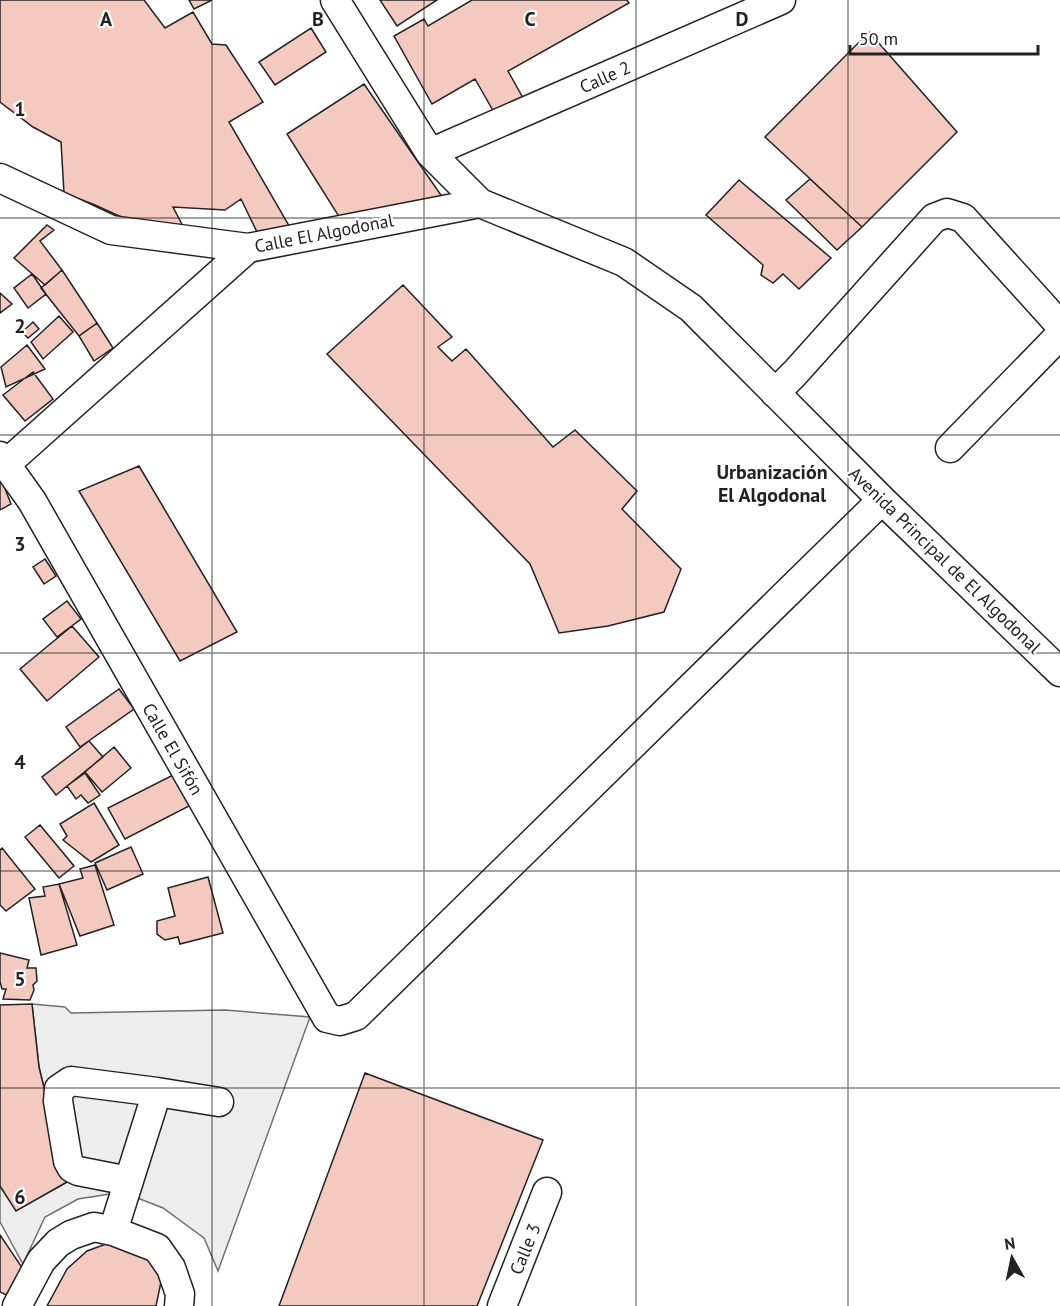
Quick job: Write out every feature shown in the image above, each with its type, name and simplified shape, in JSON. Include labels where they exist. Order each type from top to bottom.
[{"type":"street","name":"Avenida Principal de El Algodonal","points":[[335,0],[430,153],[480,203],[624,262],[691,308],[882,500],[1060,672]]},
{"type":"street","name":"Calle 2","points":[[430,153],[781,0]]},
{"type":"street","name":"Calle El Algodonal","points":[[0,178],[111,230],[248,248],[480,203]]},
{"type":"street","points":[[775,393],[795,374],[934,218],[947,213],[963,218],[1060,325]]},
{"type":"street","points":[[3,460],[248,248]]},
{"type":"street","points":[[950,448],[1060,334]]},
{"type":"street","name":"Calle El Sifón","points":[[3,460],[32,501],[327,1018],[340,1021],[356,1016],[882,500]]},
{"type":"street","points":[[129,1181],[72,1168],[68,1161],[58,1101],[59,1089],[71,1081],[219,1102]]},
{"type":"street","points":[[113,1231],[157,1092]]},
{"type":"street","name":"Calle 3","points":[[502,1306],[548,1192]]},
{"type":"street","points":[[17,1306],[41,1261],[58,1243],[71,1235],[94,1227],[113,1231],[157,1248],[171,1268],[180,1294],[179,1306]]},
{"type":"shaded area","points":[[32,1004],[65,1007],[71,1013],[225,1010],[310,1017],[218,1271],[204,1238],[163,1208],[135,1197],[110,1194],[78,1199],[45,1217],[23,1264],[0,1222],[0,1184],[16,1210],[67,1182],[63,1157],[39,1067]]},
{"type":"building","points":[[0,0],[144,0],[165,28],[193,12],[212,44],[226,45],[263,102],[229,122],[291,229],[257,232],[241,199],[225,210],[173,207],[186,232],[130,221],[64,193],[61,142],[33,127],[0,102]]},
{"type":"building","points":[[189,0],[212,0],[194,9]]},
{"type":"building","points":[[380,0],[437,0],[397,26]]},
{"type":"building","points":[[472,0],[627,0],[629,3],[508,71],[523,98],[495,114],[475,79],[432,104],[394,36],[424,19],[428,26]]},
{"type":"building","points":[[311,28],[326,52],[275,85],[259,62]]},
{"type":"building","points":[[869,32],[957,132],[862,227],[765,137]]},
{"type":"building","points":[[364,84],[443,198],[343,223],[287,134]]},
{"type":"building","points":[[810,179],[862,227],[837,250],[786,200]]},
{"type":"building","points":[[739,180],[831,258],[799,289],[783,274],[773,283],[761,275],[763,265],[706,215]]},
{"type":"building","points":[[47,225],[54,230],[40,241],[62,270],[45,285],[14,258]]},
{"type":"building","points":[[62,270],[97,323],[79,336],[41,288]]},
{"type":"building","points":[[32,274],[46,294],[28,308],[14,288]]},
{"type":"building","points":[[403,285],[452,337],[438,347],[452,361],[466,349],[553,447],[575,430],[637,491],[622,509],[681,569],[664,612],[608,626],[559,633],[530,564],[327,354]]},
{"type":"building","points":[[0,293],[12,304],[0,313]]},
{"type":"building","points":[[59,316],[73,332],[43,359],[31,342]]},
{"type":"building","points":[[33,322],[39,329],[28,338],[22,332]]},
{"type":"building","points":[[97,323],[113,348],[94,361],[79,336]]},
{"type":"building","points":[[27,345],[45,369],[6,387],[1,367]]},
{"type":"building","points":[[33,372],[53,399],[25,421],[3,395]]},
{"type":"building","points":[[139,466],[237,632],[180,661],[79,491]]},
{"type":"building","points":[[0,476],[11,504],[0,510]]},
{"type":"building","points":[[45,559],[56,576],[44,584],[33,567]]},
{"type":"building","points":[[67,601],[81,619],[57,637],[43,619]]},
{"type":"building","points":[[72,626],[99,657],[47,701],[20,669]]},
{"type":"building","points":[[119,689],[134,709],[80,747],[66,727]]},
{"type":"building","points":[[89,741],[103,757],[56,795],[42,777]]},
{"type":"building","points":[[114,747],[131,768],[102,792],[85,772]]},
{"type":"building","points":[[85,773],[100,795],[88,803],[81,795],[76,799],[67,786]]},
{"type":"building","points":[[175,774],[191,805],[125,839],[108,808]]},
{"type":"building","points":[[94,803],[119,845],[91,862],[63,840],[67,836],[60,824]]},
{"type":"building","points":[[40,825],[74,866],[59,878],[25,837]]},
{"type":"building","points":[[131,847],[143,874],[107,890],[95,863]]},
{"type":"building","points":[[2,848],[35,889],[6,911],[0,905],[0,850]]},
{"type":"building","points":[[95,865],[114,925],[80,936],[59,884],[83,878],[80,869]]},
{"type":"building","points":[[208,877],[223,933],[180,944],[178,937],[165,940],[157,934],[157,921],[175,916],[168,888]]},
{"type":"building","points":[[59,884],[77,945],[41,955],[29,898],[45,896],[43,887]]},
{"type":"building","points":[[0,953],[29,960],[27,968],[36,968],[37,981],[33,985],[34,990],[30,1000],[3,999],[6,989],[2,989],[0,982]]},
{"type":"building","points":[[32,1004],[39,1067],[63,1157],[67,1182],[16,1211],[0,1186],[0,1005]]},
{"type":"building","points":[[365,1073],[543,1140],[477,1306],[279,1306]]},
{"type":"building","points":[[0,1235],[25,1272],[11,1297],[0,1292]]},
{"type":"building","points":[[114,1241],[153,1257],[161,1282],[156,1306],[47,1306],[67,1269],[87,1251]]},
{"type":"district","name":"Urbanización El Algodonal","points":[[772,484]]}]
